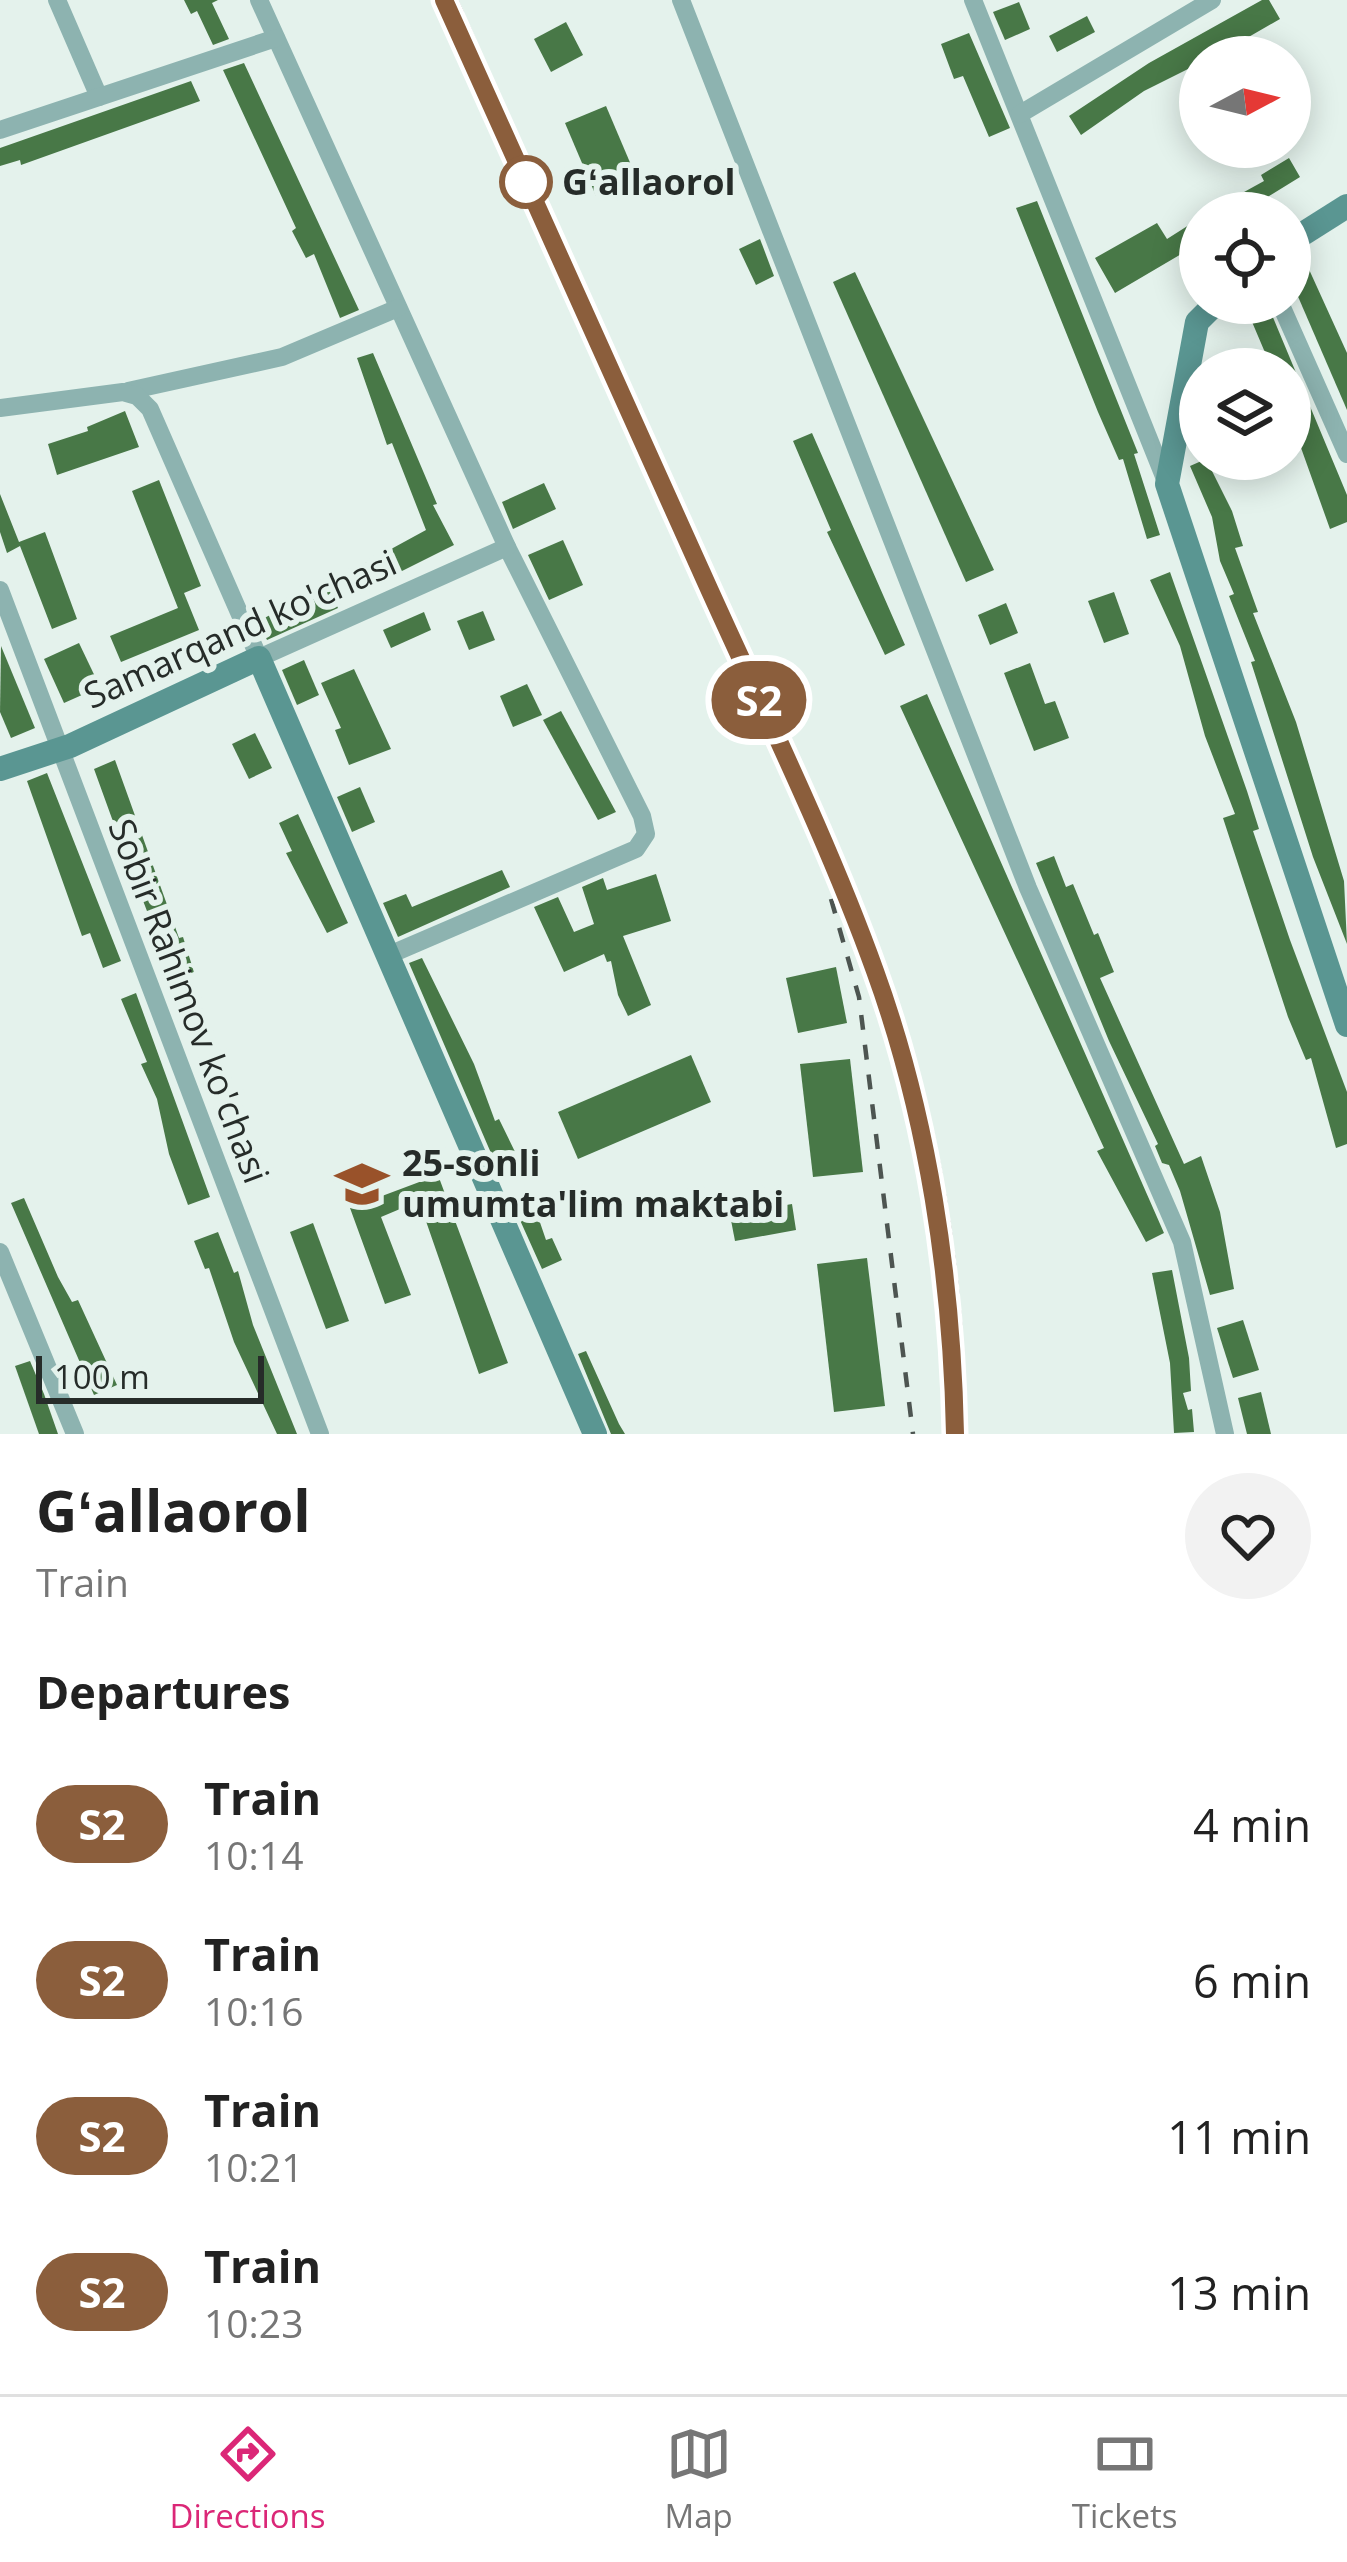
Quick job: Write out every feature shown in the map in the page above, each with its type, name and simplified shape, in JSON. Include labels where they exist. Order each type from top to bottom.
[{"type":"street","points":[[58,0],[99,97]]},
{"type":"street","points":[[260,0],[507,548],[642,815],[646,834],[636,849],[389,955]]},
{"type":"street","points":[[681,0],[1028,888],[1182,1242],[1225,1434]]},
{"type":"street","points":[[973,0],[1167,484],[1347,1025]]},
{"type":"street","points":[[1020,114],[1212,0]]},
{"type":"street","points":[[0,130],[276,38]]},
{"type":"street","points":[[1311,229],[1347,206]]},
{"type":"street","points":[[0,408],[123,392],[282,357],[398,308]]},
{"type":"street","points":[[1167,484],[1197,324]]},
{"type":"street","points":[[1289,324],[1347,454]]},
{"type":"street","points":[[123,392],[137,396],[150,409],[595,1434]]},
{"type":"street","name":"Samarqand ko'chasi","points":[[0,769],[59,749],[507,548]]},
{"type":"street","name":"Sobir Rahimov ko'chasi","points":[[0,590],[320,1434]]},
{"type":"street","points":[[0,1252],[76,1434]]},
{"type":"building","points":[[184,0],[218,0],[212,3],[229,39],[213,45],[197,11],[191,14]]},
{"type":"building","points":[[1262,0],[1269,0],[1280,19],[1250,36],[1197,36]]},
{"type":"building","points":[[1019,2],[1030,29],[1005,40],[993,12]]},
{"type":"building","points":[[1087,16],[1095,32],[1057,52],[1049,36]]},
{"type":"building","points":[[566,22],[583,55],[551,72],[534,39]]},
{"type":"building","points":[[969,33],[1010,128],[989,137],[963,76],[954,79],[941,44]]},
{"type":"building","points":[[1179,46],[1179,74],[1144,91],[1081,135],[1069,116]]},
{"type":"building","points":[[244,63],[359,310],[340,318],[314,254],[306,258],[292,231],[296,228],[223,70]]},
{"type":"building","points":[[191,81],[200,101],[21,165],[20,160],[0,166],[0,148]]},
{"type":"building","points":[[606,106],[637,179],[596,196],[565,123]]},
{"type":"building","points":[[1273,168],[1295,168],[1300,177],[1276,192],[1244,192],[1264,181],[1261,175]]},
{"type":"building","points":[[1037,201],[1138,453],[1134,454],[1160,535],[1147,539],[1123,459],[1119,460],[1098,412],[1016,208]]},
{"type":"building","points":[[1157,223],[1167,239],[1179,231],[1179,255],[1115,293],[1095,258]]},
{"type":"building","points":[[760,239],[774,276],[756,285],[739,249]]},
{"type":"building","points":[[855,272],[994,570],[966,582],[833,282]]},
{"type":"building","points":[[1311,274],[1347,353],[1347,410],[1310,324]]},
{"type":"building","points":[[1253,324],[1276,324],[1286,348],[1263,348]]},
{"type":"building","points":[[373,353],[437,504],[433,505],[454,545],[336,604],[338,608],[267,640],[259,621],[426,530],[392,443],[387,445],[357,358]]},
{"type":"building","points":[[1311,409],[1347,495],[1347,522],[1330,529],[1311,476]]},
{"type":"building","points":[[125,411],[139,447],[57,475],[48,444],[88,431],[87,427]]},
{"type":"building","points":[[812,433],[905,645],[885,655],[827,532],[831,530],[793,441]]},
{"type":"building","points":[[159,480],[201,586],[184,593],[199,630],[121,662],[110,636],[178,608],[132,491]]},
{"type":"building","points":[[1196,480],[1216,480],[1232,511],[1243,546],[1235,548],[1258,612],[1253,613],[1296,722],[1344,881],[1347,944],[1313,857],[1251,662],[1255,661],[1229,596],[1234,594],[1220,561],[1212,517]]},
{"type":"building","points":[[544,483],[556,509],[513,529],[502,502]]},
{"type":"building","points":[[0,494],[19,542],[45,532],[77,619],[52,629],[20,546],[7,553],[0,532]]},
{"type":"building","points":[[563,540],[583,585],[549,600],[528,555]]},
{"type":"building","points":[[1170,572],[1247,791],[1259,829],[1253,831],[1290,940],[1347,1092],[1347,1144],[1336,1148],[1311,1058],[1306,1060],[1288,1017],[1223,818],[1235,814],[1205,736],[1180,646],[1150,580]]},
{"type":"building","points":[[1114,592],[1129,634],[1104,643],[1088,601]]},
{"type":"building","points":[[1006,603],[1018,633],[990,645],[978,615]]},
{"type":"building","points":[[483,611],[495,640],[469,650],[457,621]]},
{"type":"building","points":[[424,612],[431,630],[391,648],[383,630]]},
{"type":"building","points":[[79,643],[100,687],[64,703],[44,659]]},
{"type":"building","points":[[1,646],[35,728],[11,738],[0,712]]},
{"type":"building","points":[[304,660],[319,695],[297,705],[282,670]]},
{"type":"building","points":[[1030,663],[1045,704],[1055,701],[1069,738],[1034,751],[1004,673]]},
{"type":"building","points":[[354,669],[391,749],[349,765],[335,730],[341,728],[321,683]]},
{"type":"building","points":[[527,684],[542,715],[513,727],[500,696]]},
{"type":"building","points":[[927,694],[1164,1233],[1146,1242],[1097,1151],[1104,1148],[900,706]]},
{"type":"building","points":[[561,711],[616,812],[598,820],[543,720]]},
{"type":"building","points":[[255,733],[272,768],[249,779],[232,744]]},
{"type":"building","points":[[115,760],[194,972],[173,979],[94,769]]},
{"type":"building","points":[[47,773],[121,961],[103,968],[90,933],[82,936],[27,781]]},
{"type":"building","points":[[360,787],[375,822],[352,832],[337,797]]},
{"type":"building","points":[[298,814],[348,923],[327,933],[286,853],[292,851],[279,823]]},
{"type":"building","points":[[1054,856],[1066,887],[1073,884],[1094,935],[1098,933],[1114,972],[1100,978],[1184,1164],[1201,1156],[1220,1212],[1234,1289],[1210,1295],[1180,1191],[1169,1165],[1162,1163],[1158,1144],[1109,1041],[1036,863]]},
{"type":"building","points":[[502,870],[510,887],[398,937],[383,903],[406,894],[412,907]]},
{"type":"building","points":[[656,874],[671,921],[623,936],[651,1005],[628,1016],[611,961],[604,954],[564,972],[534,907],[558,897],[574,932],[594,924],[582,887],[603,878],[607,890]]},
{"type":"building","points":[[422,958],[474,1064],[495,1121],[499,1119],[518,1158],[497,1167],[409,963]]},
{"type":"building","points":[[836,967],[847,1023],[798,1033],[786,978]]},
{"type":"building","points":[[136,993],[210,1197],[188,1205],[169,1154],[157,1099],[141,1064],[147,1062],[121,999]]},
{"type":"building","points":[[691,1055],[711,1102],[578,1159],[558,1112]]},
{"type":"building","points":[[850,1059],[863,1172],[813,1177],[800,1064]]},
{"type":"building","points":[[438,1175],[508,1363],[479,1374],[419,1201],[381,1217],[411,1295],[385,1304],[350,1208]]},
{"type":"building","points":[[24,1198],[58,1277],[72,1302],[78,1300],[117,1385],[94,1395],[11,1203]]},
{"type":"building","points":[[533,1202],[546,1240],[552,1238],[562,1260],[542,1269],[515,1209]]},
{"type":"building","points":[[792,1204],[796,1230],[735,1241],[730,1215]]},
{"type":"building","points":[[313,1223],[349,1321],[326,1329],[290,1232]]},
{"type":"building","points":[[218,1232],[234,1273],[238,1271],[253,1325],[297,1434],[277,1434],[194,1241]]},
{"type":"building","points":[[867,1258],[885,1406],[834,1412],[817,1264]]},
{"type":"building","points":[[1172,1270],[1189,1358],[1191,1391],[1183,1393],[1188,1410],[1192,1409],[1194,1432],[1174,1433],[1170,1363],[1152,1273]]},
{"type":"building","points":[[1243,1320],[1259,1370],[1233,1378],[1217,1328]]},
{"type":"building","points":[[586,1351],[625,1434],[611,1434],[578,1354]]},
{"type":"building","points":[[30,1361],[58,1434],[39,1434],[15,1366]]},
{"type":"building","points":[[1261,1392],[1271,1434],[1247,1434],[1238,1398]]},
{"type":"railway","points":[[456,0],[885,969],[920,1083],[944,1198],[959,1315],[965,1434]]},
{"type":"railway","points":[[831,899],[859,997],[913,1434]]},
{"type":"train","name":"S2","points":[[444,0],[876,971],[901,1053],[935,1212],[954,1378],[955,1434]]},
{"type":"place","name":"Gʻallaorol","points":[[526,182]]},
{"type":"place","name":"25-sonli umumta'lim maktabi","points":[[362,1184]]}]
